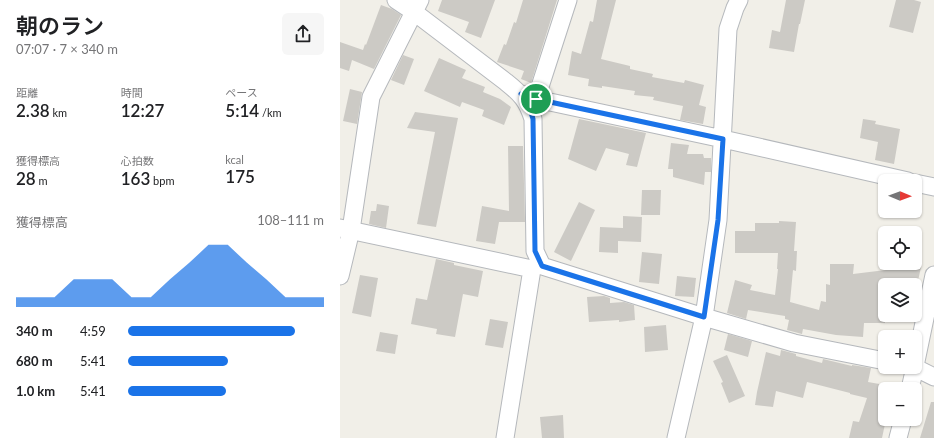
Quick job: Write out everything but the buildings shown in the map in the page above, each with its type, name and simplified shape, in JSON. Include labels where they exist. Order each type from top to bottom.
[{"type":"street","points":[[396,0],[417,6],[529,100],[723,139],[878,174]]},
{"type":"street","points":[[505,438],[535,264],[533,119],[529,100],[568,0]]},
{"type":"street","points":[[676,438],[704,317],[718,220],[728,29],[735,8],[740,0]]},
{"type":"street","points":[[340,276],[346,229],[371,97],[417,6]]},
{"type":"street","points":[[922,184],[934,187]]},
{"type":"street","points":[[346,229],[535,264],[704,317],[794,343],[878,360]]},
{"type":"street","points":[[922,333],[934,276]]},
{"type":"street","points":[[922,371],[934,377]]},
{"type":"street","points":[[898,438],[901,426]]},
{"type":"route","points":[[521,94],[536,99],[723,139],[718,220],[704,317],[542,266],[535,251],[533,119],[530,109],[521,94]]}]
